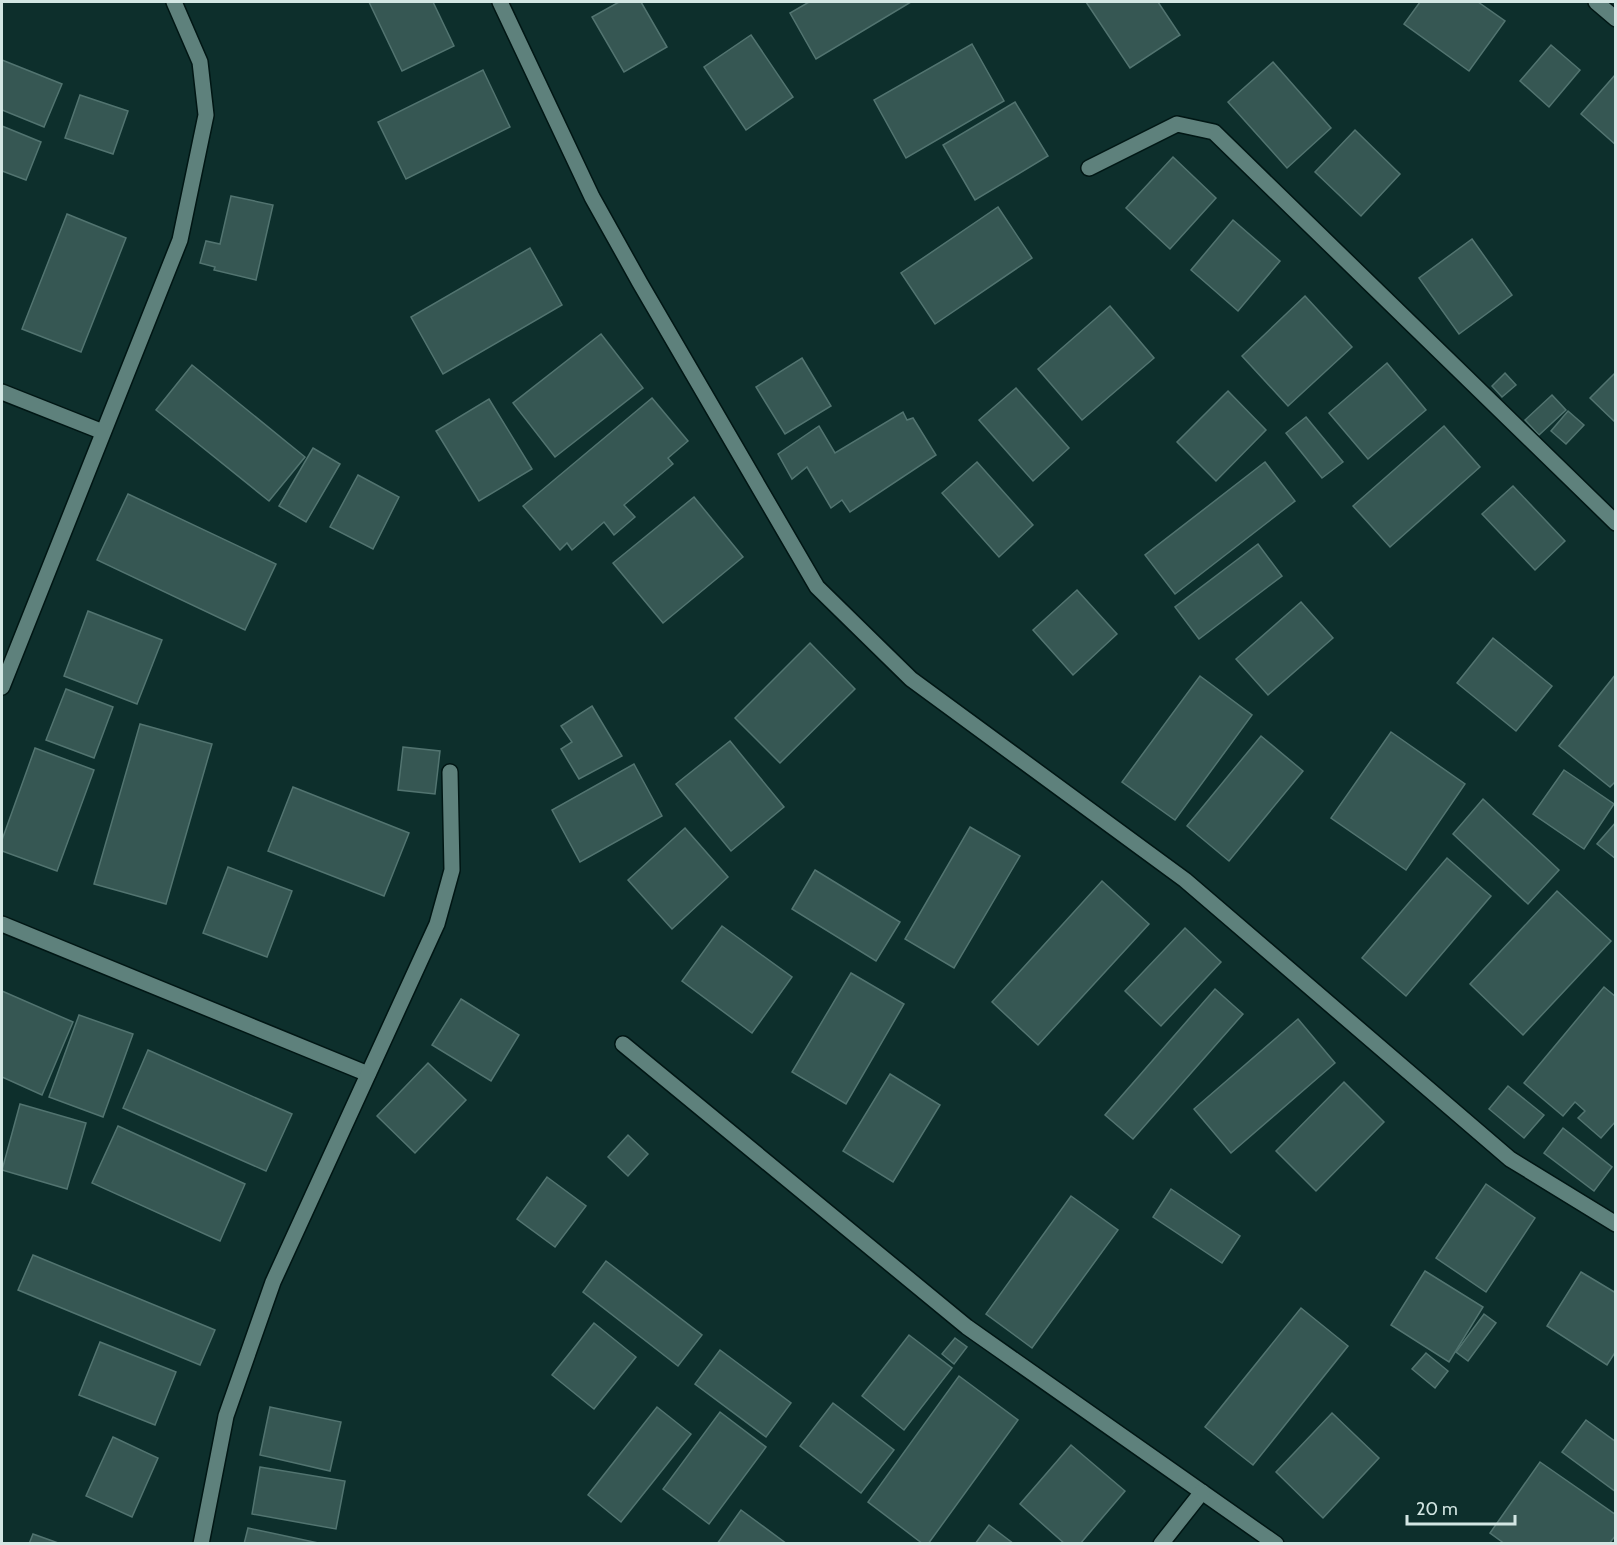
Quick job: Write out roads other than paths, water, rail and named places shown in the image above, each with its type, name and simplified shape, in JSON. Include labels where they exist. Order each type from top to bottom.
[{"type":"street","points":[[2,687],[180,240],[206,115],[200,62],[174,2]]},
{"type":"street","points":[[500,2],[592,196],[646,294],[817,587],[911,679],[1185,880],[1510,1160],[1616,1224]]},
{"type":"street","points":[[1596,2],[1616,19]]},
{"type":"street","points":[[1089,168],[1177,123],[1214,132],[1616,523]]},
{"type":"street","points":[[2,392],[103,432]]},
{"type":"street","points":[[201,1544],[226,1416],[273,1282],[437,924],[452,870],[450,772]]},
{"type":"street","points":[[2,924],[368,1074]]},
{"type":"street","points":[[623,1044],[967,1328],[1276,1544]]},
{"type":"street","points":[[1161,1544],[1202,1492]]}]
